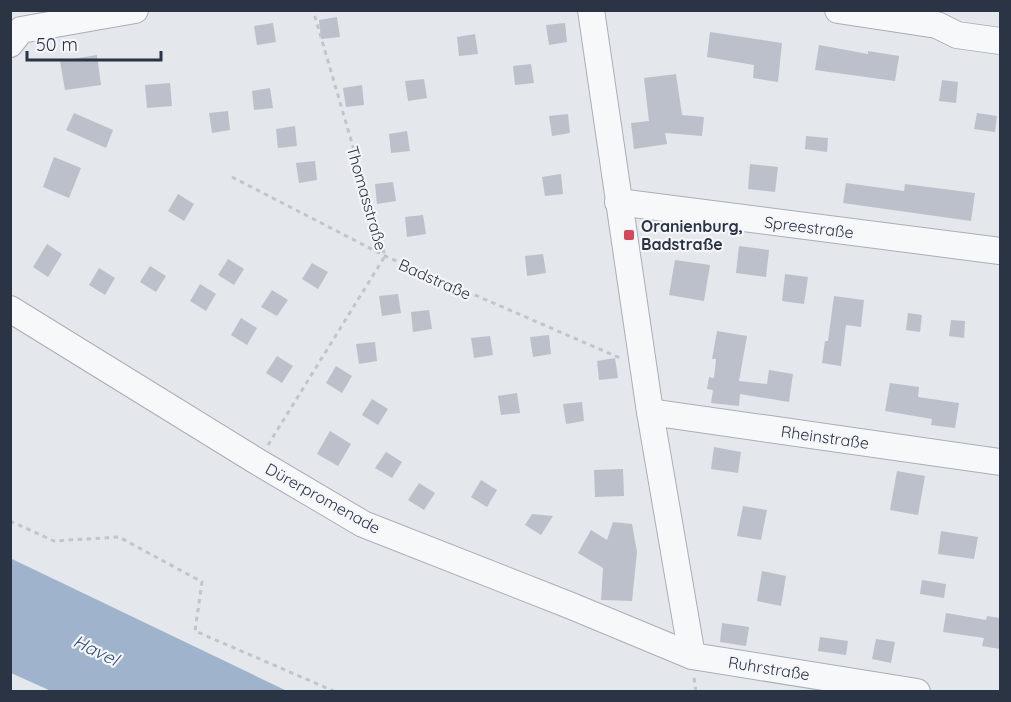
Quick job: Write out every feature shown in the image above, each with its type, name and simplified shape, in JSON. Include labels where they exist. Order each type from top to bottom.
[{"type":"street","points":[[10,44],[21,30],[135,10]]},
{"type":"street","points":[[591,10],[650,412],[692,656]]},
{"type":"street","points":[[838,10],[937,26],[957,35],[1000,41]]},
{"type":"street","name":"Spreestraße","points":[[618,202],[1000,251]]},
{"type":"street","name":"Dürerpromenade","points":[[10,309],[363,524],[692,656]]},
{"type":"street","name":"Rheinstraße","points":[[650,412],[1000,462]]},
{"type":"street","name":"Ruhrstraße","points":[[692,656],[917,692]]},
{"type":"path","name":"Thomasstraße","points":[[258,462],[384,256],[313,10]]},
{"type":"path","name":"Badstraße","points":[[232,177],[384,256],[644,368]]},
{"type":"path","points":[[10,521],[54,541],[119,537],[202,582],[195,631],[336,692]]},
{"type":"water","name":"Havel","points":[[10,558],[287,691],[51,691],[11,673]]},
{"type":"building","points":[[337,17],[340,37],[321,39],[319,20]]},
{"type":"building","points":[[273,23],[276,42],[257,45],[254,26]]},
{"type":"building","points":[[565,23],[567,42],[549,45],[546,25]]},
{"type":"building","points":[[710,32],[782,43],[778,82],[753,78],[754,65],[707,57]]},
{"type":"building","points":[[475,34],[478,54],[459,56],[457,37]]},
{"type":"building","points":[[819,45],[868,54],[868,51],[899,56],[895,81],[815,70]]},
{"type":"building","points":[[97,55],[101,85],[65,90],[60,61]]},
{"type":"building","points":[[531,64],[534,83],[515,85],[513,66]]},
{"type":"building","points":[[676,74],[682,115],[704,117],[702,136],[665,133],[667,144],[634,149],[631,123],[649,121],[644,78]]},
{"type":"building","points":[[424,79],[427,98],[408,101],[405,81]]},
{"type":"building","points":[[942,80],[958,82],[956,103],[939,101]]},
{"type":"building","points":[[170,83],[172,106],[147,108],[145,85]]},
{"type":"building","points":[[362,85],[364,105],[346,107],[343,88]]},
{"type":"building","points":[[270,88],[273,108],[254,110],[252,91]]},
{"type":"building","points":[[228,111],[230,130],[212,133],[209,113]]},
{"type":"building","points":[[74,113],[113,130],[106,148],[66,130]]},
{"type":"building","points":[[977,113],[997,116],[995,132],[974,129]]},
{"type":"building","points":[[568,114],[570,133],[552,136],[549,116]]},
{"type":"building","points":[[295,126],[297,146],[278,148],[276,129]]},
{"type":"building","points":[[407,131],[410,151],[391,153],[389,134]]},
{"type":"building","points":[[806,136],[828,138],[827,152],[805,149]]},
{"type":"building","points":[[54,157],[81,168],[69,198],[43,187]]},
{"type":"building","points":[[315,161],[317,180],[299,183],[296,163]]},
{"type":"building","points":[[750,164],[778,167],[775,192],[748,189]]},
{"type":"building","points":[[561,174],[563,194],[545,196],[542,177]]},
{"type":"building","points":[[393,182],[396,201],[377,204],[375,184]]},
{"type":"building","points":[[846,183],[904,191],[905,184],[975,193],[971,221],[843,203]]},
{"type":"building","points":[[178,194],[194,204],[184,221],[168,211]]},
{"type":"building","points":[[423,215],[426,234],[407,237],[405,217]]},
{"type":"building","points":[[47,244],[62,254],[48,277],[33,267]]},
{"type":"building","points":[[739,246],[769,250],[766,277],[736,273]]},
{"type":"building","points":[[543,254],[546,273],[527,276],[525,256]]},
{"type":"building","points":[[228,259],[244,269],[234,285],[218,275]]},
{"type":"building","points":[[675,260],[710,265],[704,301],[669,295]]},
{"type":"building","points":[[312,263],[328,272],[318,289],[302,279]]},
{"type":"building","points":[[150,266],[166,276],[156,292],[140,282]]},
{"type":"building","points":[[99,268],[115,278],[105,295],[89,285]]},
{"type":"building","points":[[785,274],[808,277],[804,304],[782,301]]},
{"type":"building","points":[[200,284],[216,294],[206,311],[190,301]]},
{"type":"building","points":[[272,290],[288,300],[277,316],[261,307]]},
{"type":"building","points":[[398,294],[401,313],[382,316],[379,296]]},
{"type":"building","points":[[834,296],[864,300],[861,327],[846,325],[841,366],[822,363],[825,341],[828,341]]},
{"type":"building","points":[[429,310],[432,329],[413,332],[411,312]]},
{"type":"building","points":[[908,313],[922,315],[920,332],[906,330]]},
{"type":"building","points":[[241,318],[257,328],[247,345],[231,335]]},
{"type":"building","points":[[951,320],[965,321],[964,338],[949,336]]},
{"type":"building","points":[[717,331],[747,336],[739,381],[767,384],[769,370],[793,374],[789,402],[740,394],[739,406],[711,403],[713,390],[707,389],[709,377],[714,378],[716,359],[712,359]]},
{"type":"building","points":[[549,335],[551,354],[533,357],[530,337]]},
{"type":"building","points":[[490,336],[493,355],[474,358],[471,338]]},
{"type":"building","points":[[375,342],[377,361],[359,364],[356,344]]},
{"type":"building","points":[[277,356],[293,366],[282,383],[266,373]]},
{"type":"building","points":[[615,358],[618,378],[599,380],[597,361]]},
{"type":"building","points":[[336,366],[352,376],[342,393],[326,383]]},
{"type":"building","points":[[890,383],[919,387],[918,397],[959,403],[955,428],[931,425],[932,419],[885,411]]},
{"type":"building","points":[[517,393],[520,413],[501,415],[498,396]]},
{"type":"building","points":[[372,399],[388,409],[378,425],[362,415]]},
{"type":"building","points":[[582,402],[584,421],[566,424],[563,404]]},
{"type":"building","points":[[330,431],[351,444],[338,466],[317,454]]},
{"type":"building","points":[[714,447],[741,452],[738,473],[711,469]]},
{"type":"building","points":[[386,452],[402,462],[392,478],[375,468]]},
{"type":"building","points":[[623,469],[624,496],[595,497],[594,470]]},
{"type":"building","points":[[897,471],[925,476],[918,515],[890,510]]},
{"type":"building","points":[[481,480],[497,490],[487,507],[471,497]]},
{"type":"building","points":[[419,483],[435,493],[424,510],[408,500]]},
{"type":"building","points":[[743,506],[767,510],[761,540],[737,536]]},
{"type":"building","points":[[532,514],[553,516],[541,535],[525,525]]},
{"type":"building","points":[[613,522],[632,524],[637,552],[632,601],[601,600],[603,568],[578,553],[591,530],[607,540]]},
{"type":"building","points":[[941,531],[978,537],[974,559],[938,554]]},
{"type":"building","points":[[762,571],[786,576],[781,606],[757,601]]},
{"type":"building","points":[[922,580],[946,584],[944,598],[920,594]]},
{"type":"building","points":[[946,613],[986,620],[987,616],[1000,618],[1000,649],[982,646],[984,638],[943,632]]},
{"type":"building","points":[[722,623],[749,627],[746,646],[720,642]]},
{"type":"building","points":[[820,637],[848,641],[846,655],[818,651]]},
{"type":"building","points":[[876,639],[895,642],[891,663],[872,659]]},
{"type":"place","name":"Oranienburg, Badstraße","points":[[629,235]]}]
